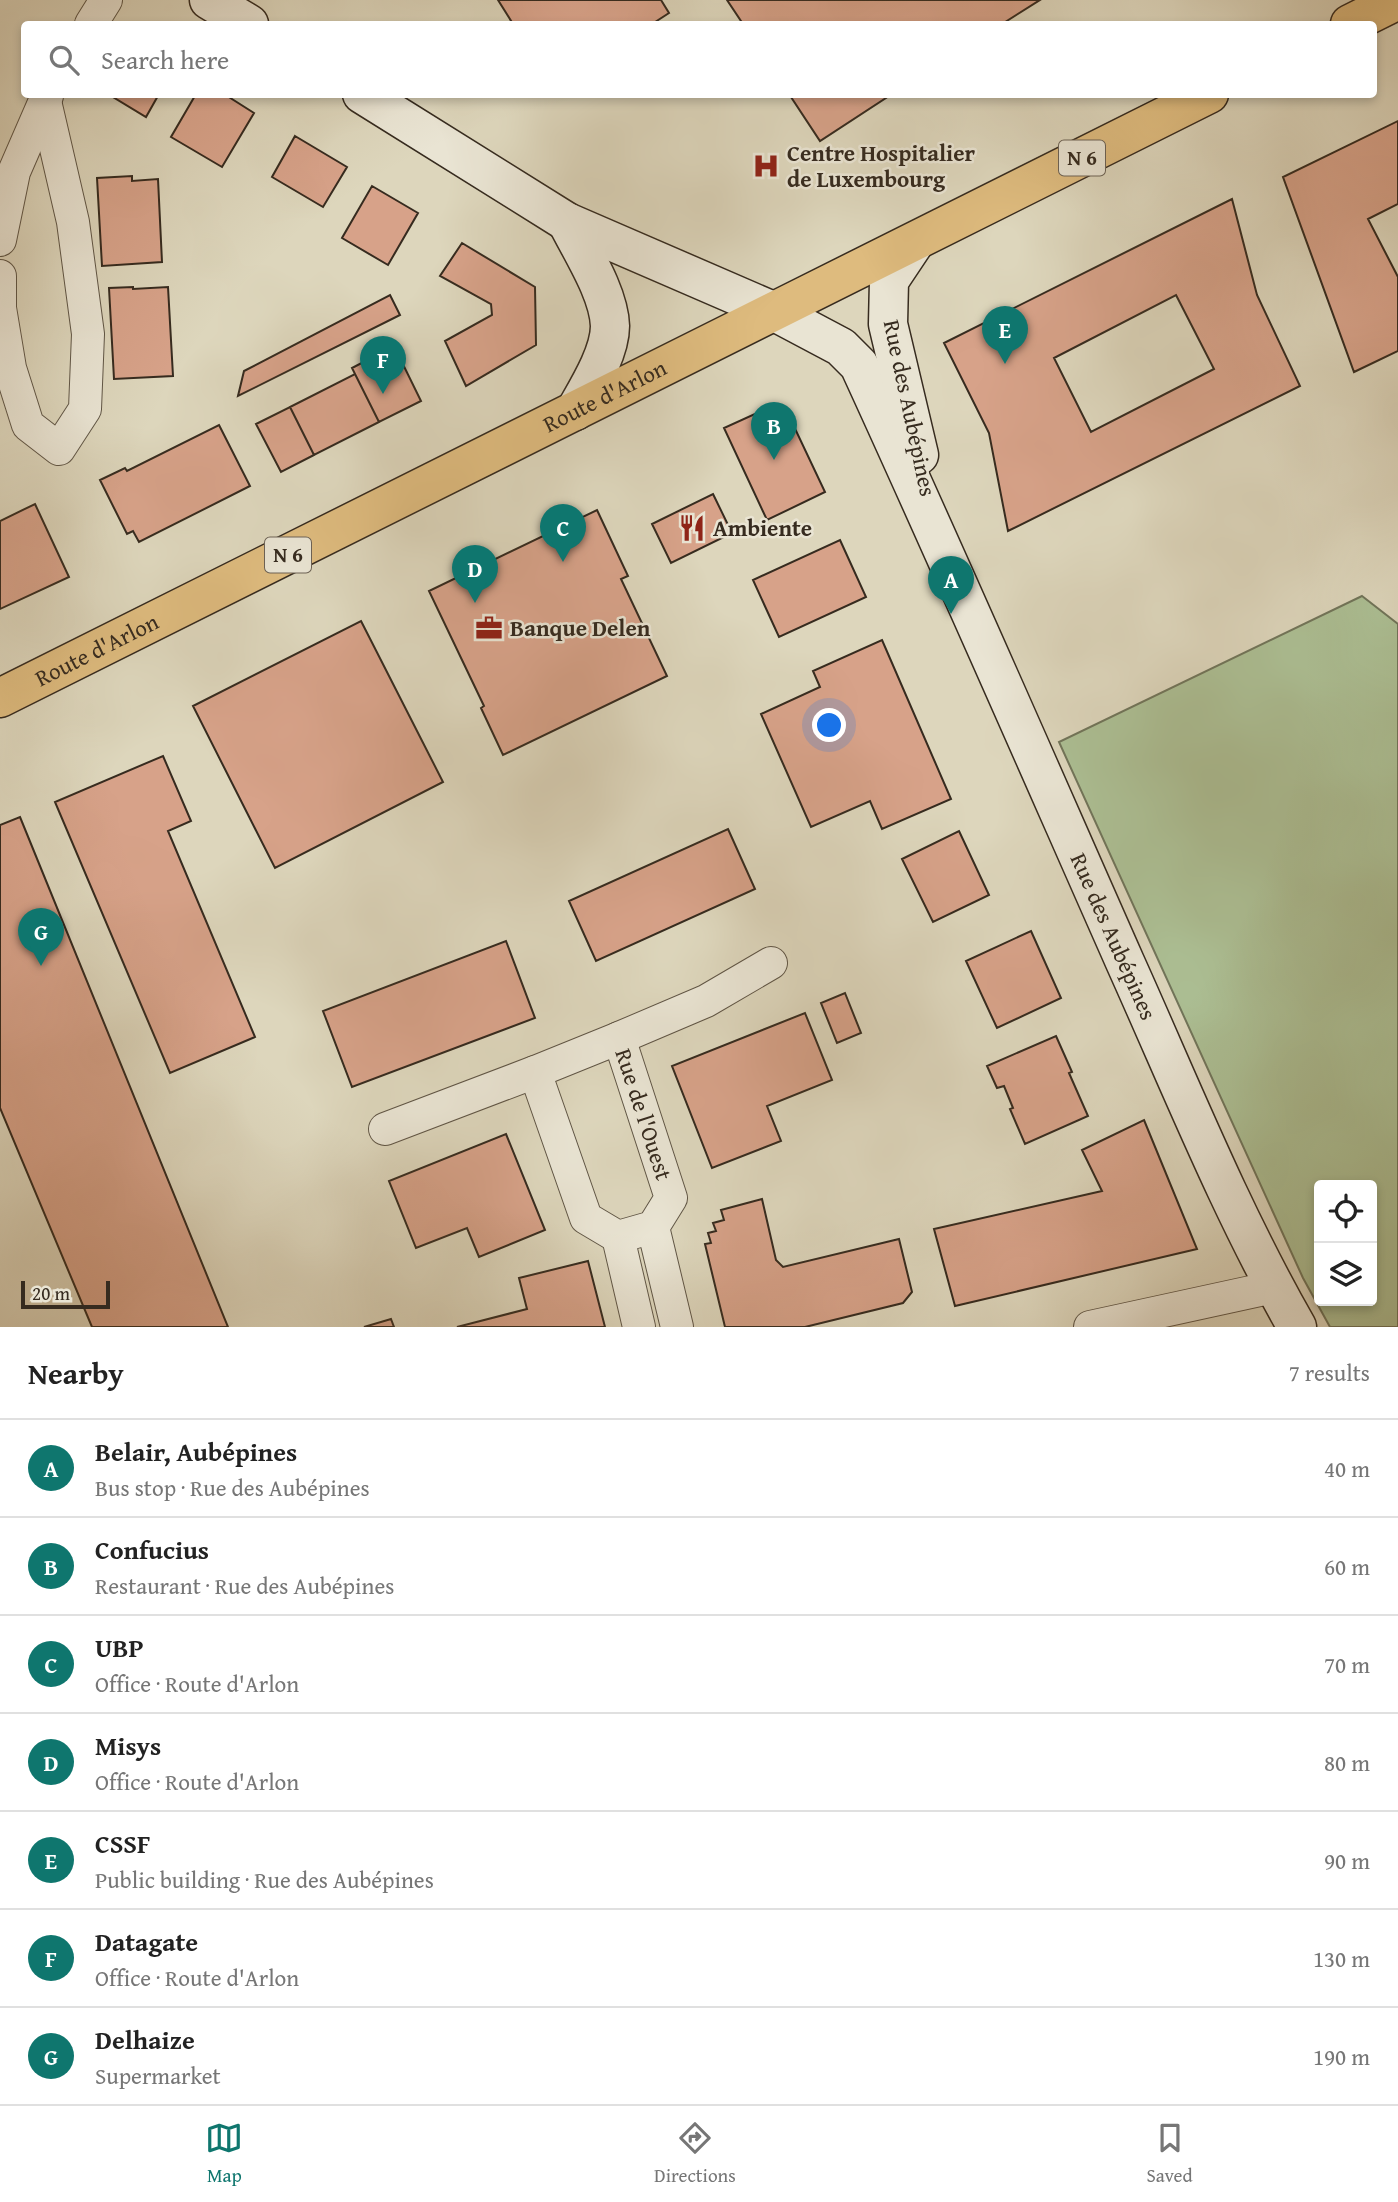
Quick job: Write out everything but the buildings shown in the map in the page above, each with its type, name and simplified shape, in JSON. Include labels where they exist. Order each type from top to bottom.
[{"type":"main road","points":[[1356,21],[1398,0]]},
{"type":"main road","name":"Route d'Arlon","points":[[0,698],[1201,98]]},
{"type":"street","points":[[92,21],[106,0]]},
{"type":"street","points":[[209,0],[244,21]]},
{"type":"street","points":[[0,240],[14,172],[46,98]]},
{"type":"street","points":[[0,276],[0,308],[10,368],[28,425],[59,449],[85,409],[88,334],[73,222],[46,98]]},
{"type":"street","name":"Rue des Aubépines","points":[[368,98],[567,222],[775,312],[841,347],[859,365],[939,539],[1212,1156],[1297,1327]]},
{"type":"street","points":[[567,222],[604,297],[610,327],[600,366],[575,411]]},
{"type":"street","name":"Rue des Aubépines","points":[[915,242],[889,281],[888,324],[939,539]]},
{"type":"street","name":"Rue de l'Ouest","points":[[385,1129],[535,1072],[706,1001],[771,963]]},
{"type":"street","name":"Rue de l'Ouest","points":[[619,1038],[671,1198],[653,1227]]},
{"type":"street","points":[[535,1072],[586,1218],[618,1237],[639,1327]]},
{"type":"street","points":[[618,1237],[653,1227],[677,1327]]},
{"type":"street","points":[[1090,1327],[1275,1287]]},
{"type":"green space","points":[[1362,596],[1398,624],[1398,1327],[1330,1327],[1318,1306],[1377,1306],[1377,1180],[1314,1180],[1314,1298],[1059,742]]},
{"type":"place","name":"Centre Hospitalier de Luxembourg","points":[[766,166]]},
{"type":"place","name":"CSSF","points":[[1005,364]]},
{"type":"place","name":"Datagate","points":[[383,394]]},
{"type":"place","name":"Confucius","points":[[774,460]]},
{"type":"place","name":"Ambiente","points":[[692,528]]},
{"type":"place","name":"UBP","points":[[563,562]]},
{"type":"place","name":"Misys","points":[[475,603]]},
{"type":"place","name":"Belair, Aubépines","points":[[951,614]]},
{"type":"place","name":"Banque Delen","points":[[489,628]]},
{"type":"place","name":"Delhaize","points":[[41,966]]}]
